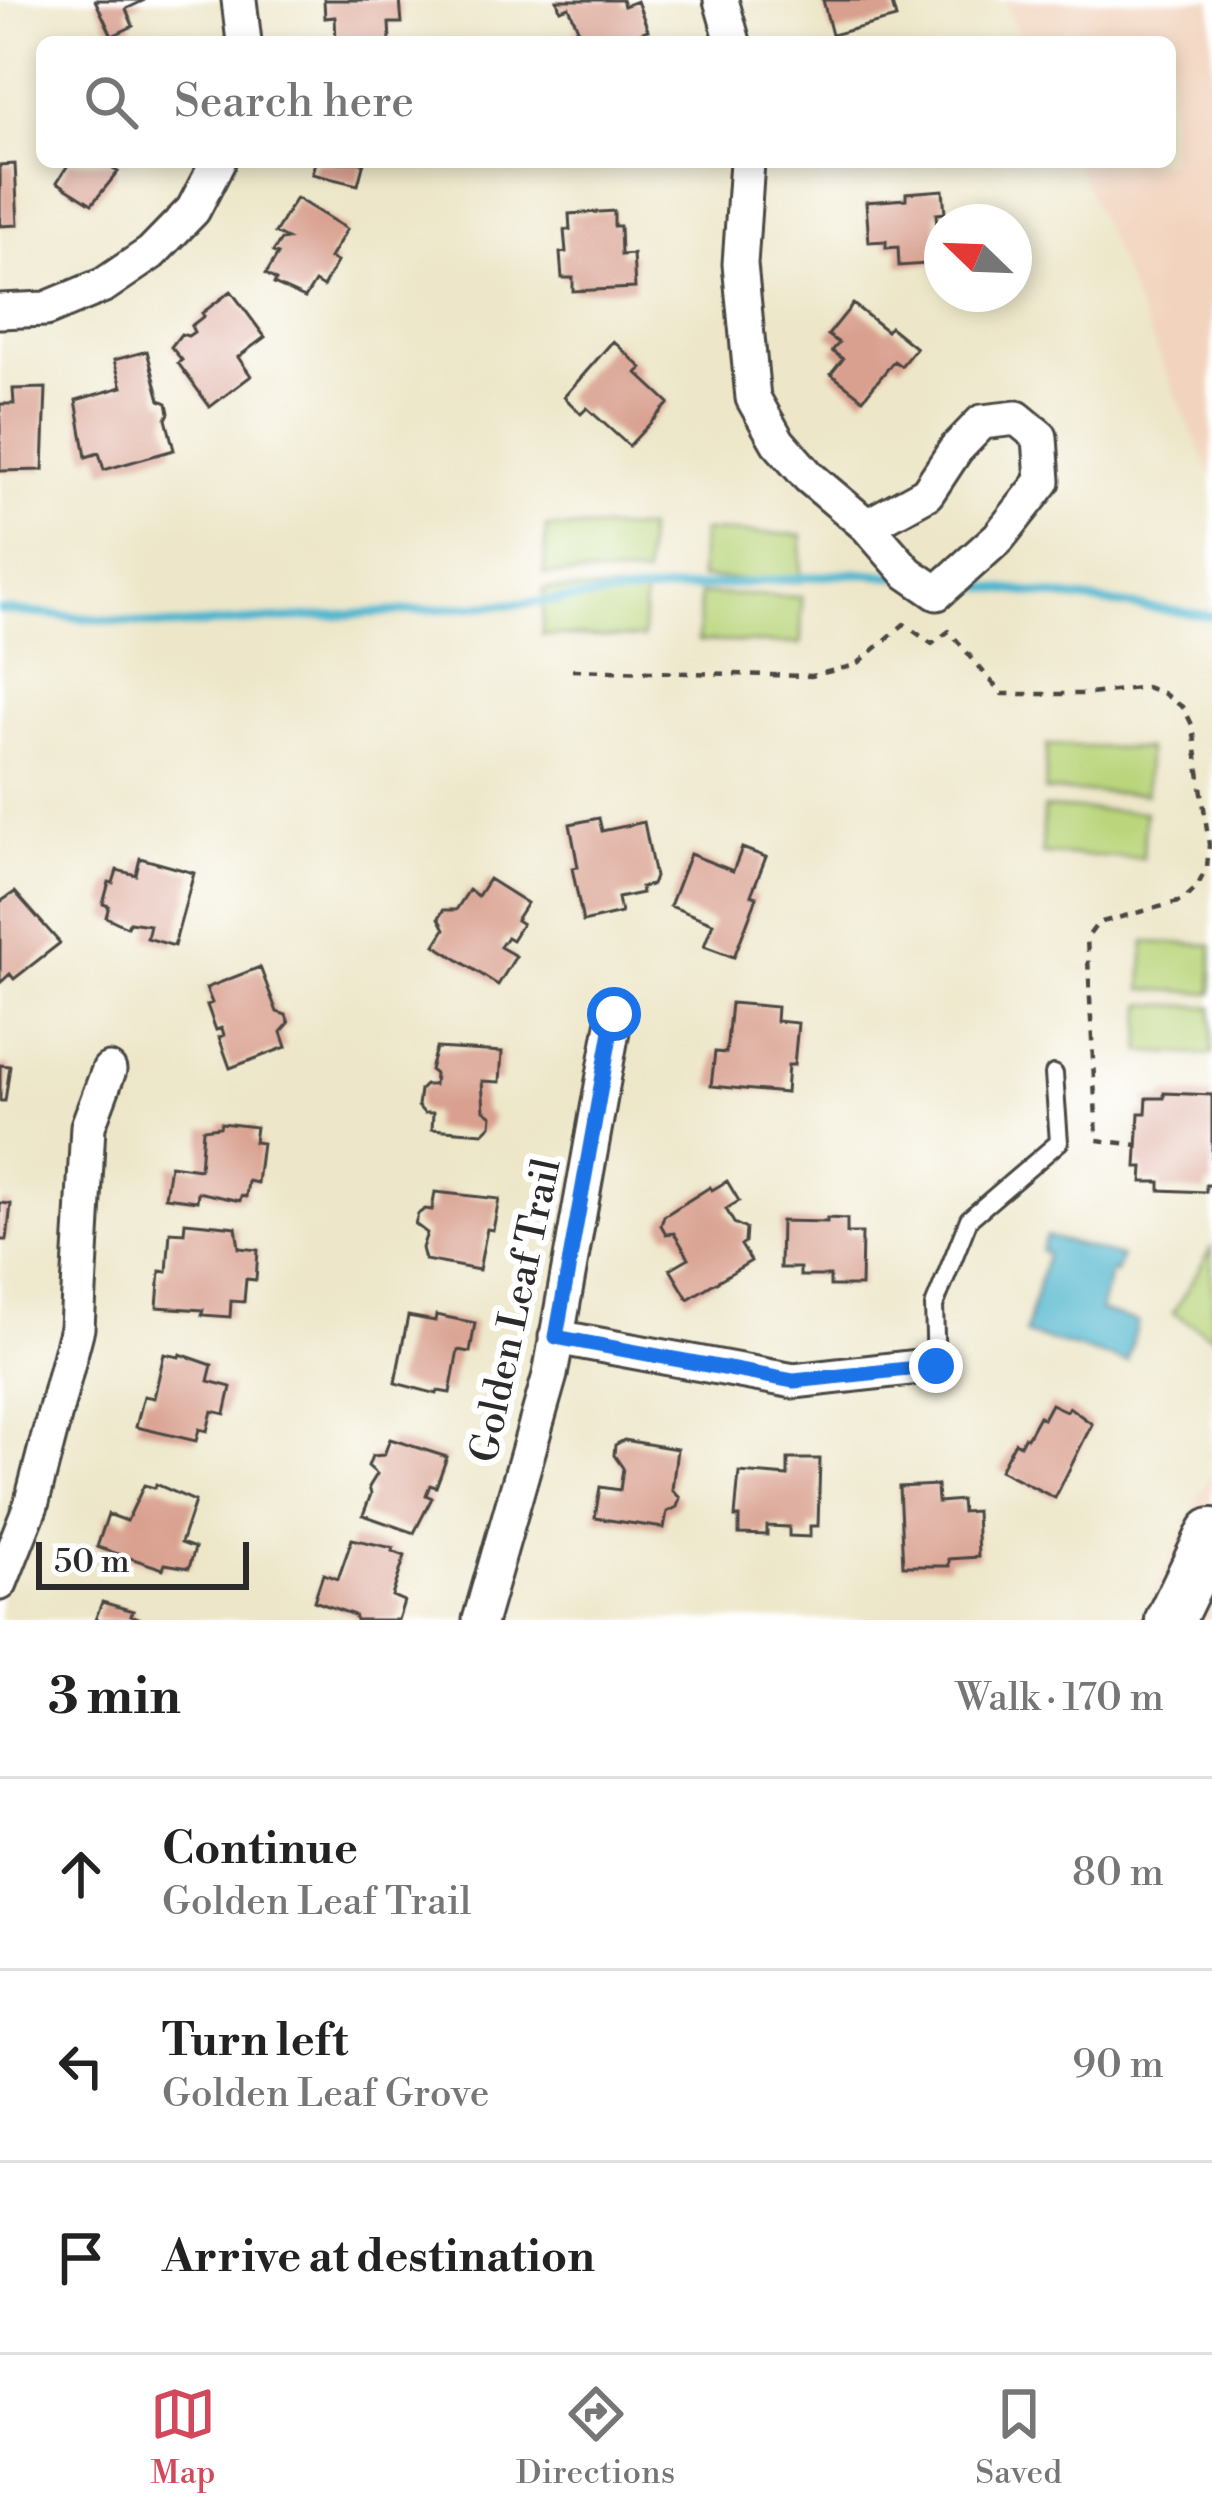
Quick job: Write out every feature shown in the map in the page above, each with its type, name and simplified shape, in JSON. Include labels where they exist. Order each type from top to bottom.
[{"type":"street","points":[[239,0],[243,36]]},
{"type":"street","points":[[721,0],[731,36]]},
{"type":"street","points":[[0,311],[46,309],[104,286],[151,254],[193,210],[215,168]]},
{"type":"street","points":[[748,168],[740,264],[753,398],[778,442],[809,477],[867,526],[908,573],[937,592],[999,537],[1043,481],[1040,437],[1017,418],[982,422],[956,449],[927,493],[867,526]]},
{"type":"street","name":"Golden Leaf Trail","points":[[479,1620],[522,1480],[556,1337],[614,1014]]},
{"type":"street","points":[[0,1583],[31,1505],[77,1328],[88,1126],[110,1070]]},
{"type":"street","points":[[556,1337],[794,1381],[936,1366]]},
{"type":"street","points":[[1170,1620],[1212,1533]]},
{"type":"lane","points":[[936,1366],[934,1306],[969,1220],[1059,1142],[1054,1074]]},
{"type":"path","points":[[572,670],[811,676],[856,664],[904,624],[932,644],[949,631],[1002,694],[1090,694],[1146,687],[1184,708],[1193,728],[1209,844],[1207,867],[1182,902],[1098,923],[1087,938],[1097,1140],[1138,1145]]},
{"type":"shaded area","points":[[1004,0],[1212,0],[1212,478],[1078,168],[1176,168],[1176,36],[1020,36]]},
{"type":"shaded area","points":[[1212,1475],[1212,1620],[1141,1620],[1201,1492]]},
{"type":"green space","points":[[546,527],[647,529],[645,576],[544,574]]},
{"type":"green space","points":[[702,531],[802,535],[800,582],[700,578]]},
{"type":"green space","points":[[544,589],[645,592],[643,638],[542,635]]},
{"type":"green space","points":[[700,594],[802,597],[801,644],[698,641]]},
{"type":"green space","points":[[1047,745],[1147,749],[1146,794],[1045,791]]},
{"type":"green space","points":[[1044,808],[1145,812],[1143,858],[1042,854]]},
{"type":"green space","points":[[1145,942],[1212,945],[1212,993],[1142,989]]},
{"type":"green space","points":[[1143,1004],[1212,1007],[1212,1055],[1141,1052]]},
{"type":"green space","points":[[1212,1248],[1212,1336],[1173,1313]]},
{"type":"water","points":[[1046,1236],[1121,1257],[1116,1273],[1111,1272],[1100,1311],[1138,1322],[1127,1362],[1025,1334],[1047,1253],[1041,1251]]},
{"type":"building","points":[[95,0],[145,0],[126,9],[133,26],[112,36]]},
{"type":"building","points":[[324,0],[400,0],[402,23],[389,23],[390,36],[336,36],[335,17],[325,18]]},
{"type":"building","points":[[557,0],[622,0],[624,6],[637,1],[648,30],[632,36],[575,36],[573,31],[578,29],[569,7],[560,10]]},
{"type":"building","points":[[823,0],[891,0],[896,18],[832,35]]},
{"type":"building","points":[[15,164],[18,225],[0,226],[0,165]]},
{"type":"building","points":[[66,168],[114,168],[118,172],[92,204],[57,182]]},
{"type":"building","points":[[314,168],[362,168],[358,185],[312,174]]},
{"type":"building","points":[[943,190],[944,204],[924,204],[924,264],[899,266],[898,247],[886,248],[886,241],[869,242],[866,202],[906,199],[906,193]]},
{"type":"building","points":[[296,198],[347,229],[330,258],[337,262],[323,287],[315,282],[305,298],[274,284],[276,280],[266,274],[278,254],[273,252],[287,239],[275,233]]},
{"type":"building","points":[[614,211],[621,255],[633,254],[635,288],[573,291],[573,278],[562,278],[560,253],[566,252],[564,230],[570,230],[569,214]]},
{"type":"building","points":[[231,291],[265,337],[238,357],[251,376],[210,407],[171,347],[181,334],[194,332],[191,326],[202,313]]},
{"type":"building","points":[[853,304],[916,348],[901,366],[894,361],[863,399],[831,374],[843,359],[832,351],[839,343],[828,335]]},
{"type":"building","points":[[613,341],[642,368],[637,373],[669,403],[629,446],[587,408],[581,414],[564,397]]},
{"type":"building","points":[[147,351],[160,400],[167,403],[174,450],[104,470],[99,453],[86,457],[76,400],[122,387],[114,360]]},
{"type":"building","points":[[46,388],[43,470],[0,471],[0,404],[14,404],[13,389]]},
{"type":"building","points":[[599,818],[602,831],[644,822],[655,877],[652,885],[641,887],[642,893],[618,898],[621,913],[583,922],[572,868],[578,867],[570,824]]},
{"type":"building","points":[[742,848],[766,857],[751,895],[757,897],[734,957],[704,946],[713,923],[670,906],[690,854],[733,871]]},
{"type":"building","points":[[140,858],[194,873],[174,946],[147,938],[150,925],[129,922],[127,927],[106,917],[109,906],[103,904],[109,882],[113,883],[117,870],[136,875]]},
{"type":"building","points":[[489,879],[527,903],[516,920],[522,924],[512,940],[507,937],[500,947],[516,956],[498,985],[435,945],[445,929],[439,918],[443,910],[456,910],[469,890],[478,896]]},
{"type":"building","points":[[15,892],[60,943],[14,979],[10,974],[0,983],[0,902]]},
{"type":"building","points":[[260,967],[277,1012],[286,1015],[289,1023],[281,1032],[286,1047],[230,1068],[219,1037],[224,1035],[222,1028],[216,1030],[207,1005],[212,1003],[206,988]]},
{"type":"building","points":[[731,1003],[777,1007],[776,1021],[798,1023],[786,1093],[711,1086],[715,1052],[726,1053]]},
{"type":"building","points":[[436,1048],[502,1052],[500,1082],[482,1081],[484,1110],[492,1116],[483,1133],[432,1129],[433,1113],[424,1113],[418,1106],[420,1090],[434,1085],[435,1074],[430,1070]]},
{"type":"building","points":[[0,1065],[10,1066],[5,1101],[0,1101]]},
{"type":"building","points":[[1164,1093],[1212,1095],[1212,1185],[1206,1185],[1206,1192],[1160,1190],[1160,1182],[1142,1182],[1143,1167],[1136,1167],[1139,1113],[1146,1113],[1147,1098],[1164,1098]]},
{"type":"building","points":[[221,1123],[256,1127],[254,1142],[262,1143],[257,1183],[248,1181],[246,1197],[241,1196],[240,1201],[198,1192],[197,1201],[165,1197],[170,1165],[200,1169],[203,1129]]},
{"type":"building","points":[[727,1181],[739,1201],[726,1209],[734,1223],[746,1229],[741,1245],[751,1261],[688,1299],[670,1269],[689,1258],[674,1233],[666,1234],[661,1225],[664,1216]]},
{"type":"building","points":[[435,1192],[499,1199],[479,1270],[425,1260],[422,1248],[427,1233],[415,1224],[418,1214],[432,1210]]},
{"type":"building","points":[[0,1203],[11,1204],[7,1240],[0,1240]]},
{"type":"building","points":[[827,1218],[847,1219],[847,1233],[862,1233],[861,1286],[830,1286],[830,1276],[800,1276],[800,1268],[780,1268],[781,1221],[827,1222]]},
{"type":"building","points":[[185,1222],[236,1227],[239,1248],[258,1250],[256,1280],[246,1279],[244,1302],[231,1301],[230,1317],[157,1307],[160,1271],[167,1272],[170,1232],[184,1233]]},
{"type":"building","points":[[436,1315],[475,1323],[470,1352],[458,1350],[450,1393],[395,1383],[408,1316],[435,1321]]},
{"type":"building","points":[[164,1354],[212,1365],[208,1381],[231,1387],[225,1414],[212,1411],[207,1431],[199,1429],[196,1441],[136,1427],[144,1396],[154,1398]]},
{"type":"building","points":[[1051,1404],[1066,1411],[1069,1407],[1092,1424],[1055,1498],[1000,1470],[1015,1442],[1020,1445],[1027,1438]]},
{"type":"building","points":[[390,1439],[447,1457],[436,1487],[430,1485],[426,1495],[432,1498],[414,1533],[363,1515],[377,1474],[368,1466],[372,1456],[384,1455]]},
{"type":"building","points":[[624,1440],[677,1449],[672,1490],[680,1498],[677,1507],[667,1512],[664,1528],[595,1518],[600,1487],[620,1490],[623,1468],[614,1455],[615,1445]]},
{"type":"building","points":[[788,1459],[820,1459],[818,1526],[810,1526],[810,1537],[789,1536],[789,1527],[767,1526],[767,1535],[739,1534],[739,1517],[735,1517],[739,1472],[788,1476]]},
{"type":"building","points":[[156,1484],[195,1501],[181,1543],[195,1548],[189,1568],[165,1564],[163,1569],[97,1547],[108,1514],[127,1521],[144,1485],[155,1488]]},
{"type":"building","points":[[937,1485],[938,1502],[961,1500],[962,1512],[976,1511],[978,1557],[949,1559],[949,1566],[903,1566],[899,1487]]},
{"type":"building","points":[[352,1539],[393,1548],[405,1556],[392,1596],[404,1601],[398,1620],[356,1620],[354,1615],[314,1601],[323,1574],[338,1579]]},
{"type":"building","points":[[102,1602],[133,1611],[131,1615],[143,1620],[95,1620]]},
{"type":"waterway","points":[[0,610],[170,626],[529,603],[855,573],[897,577]]},
{"type":"waterway","points":[[961,584],[1212,616]]},
{"type":"route","points":[[614,1014],[556,1337],[794,1381],[936,1366]]}]
